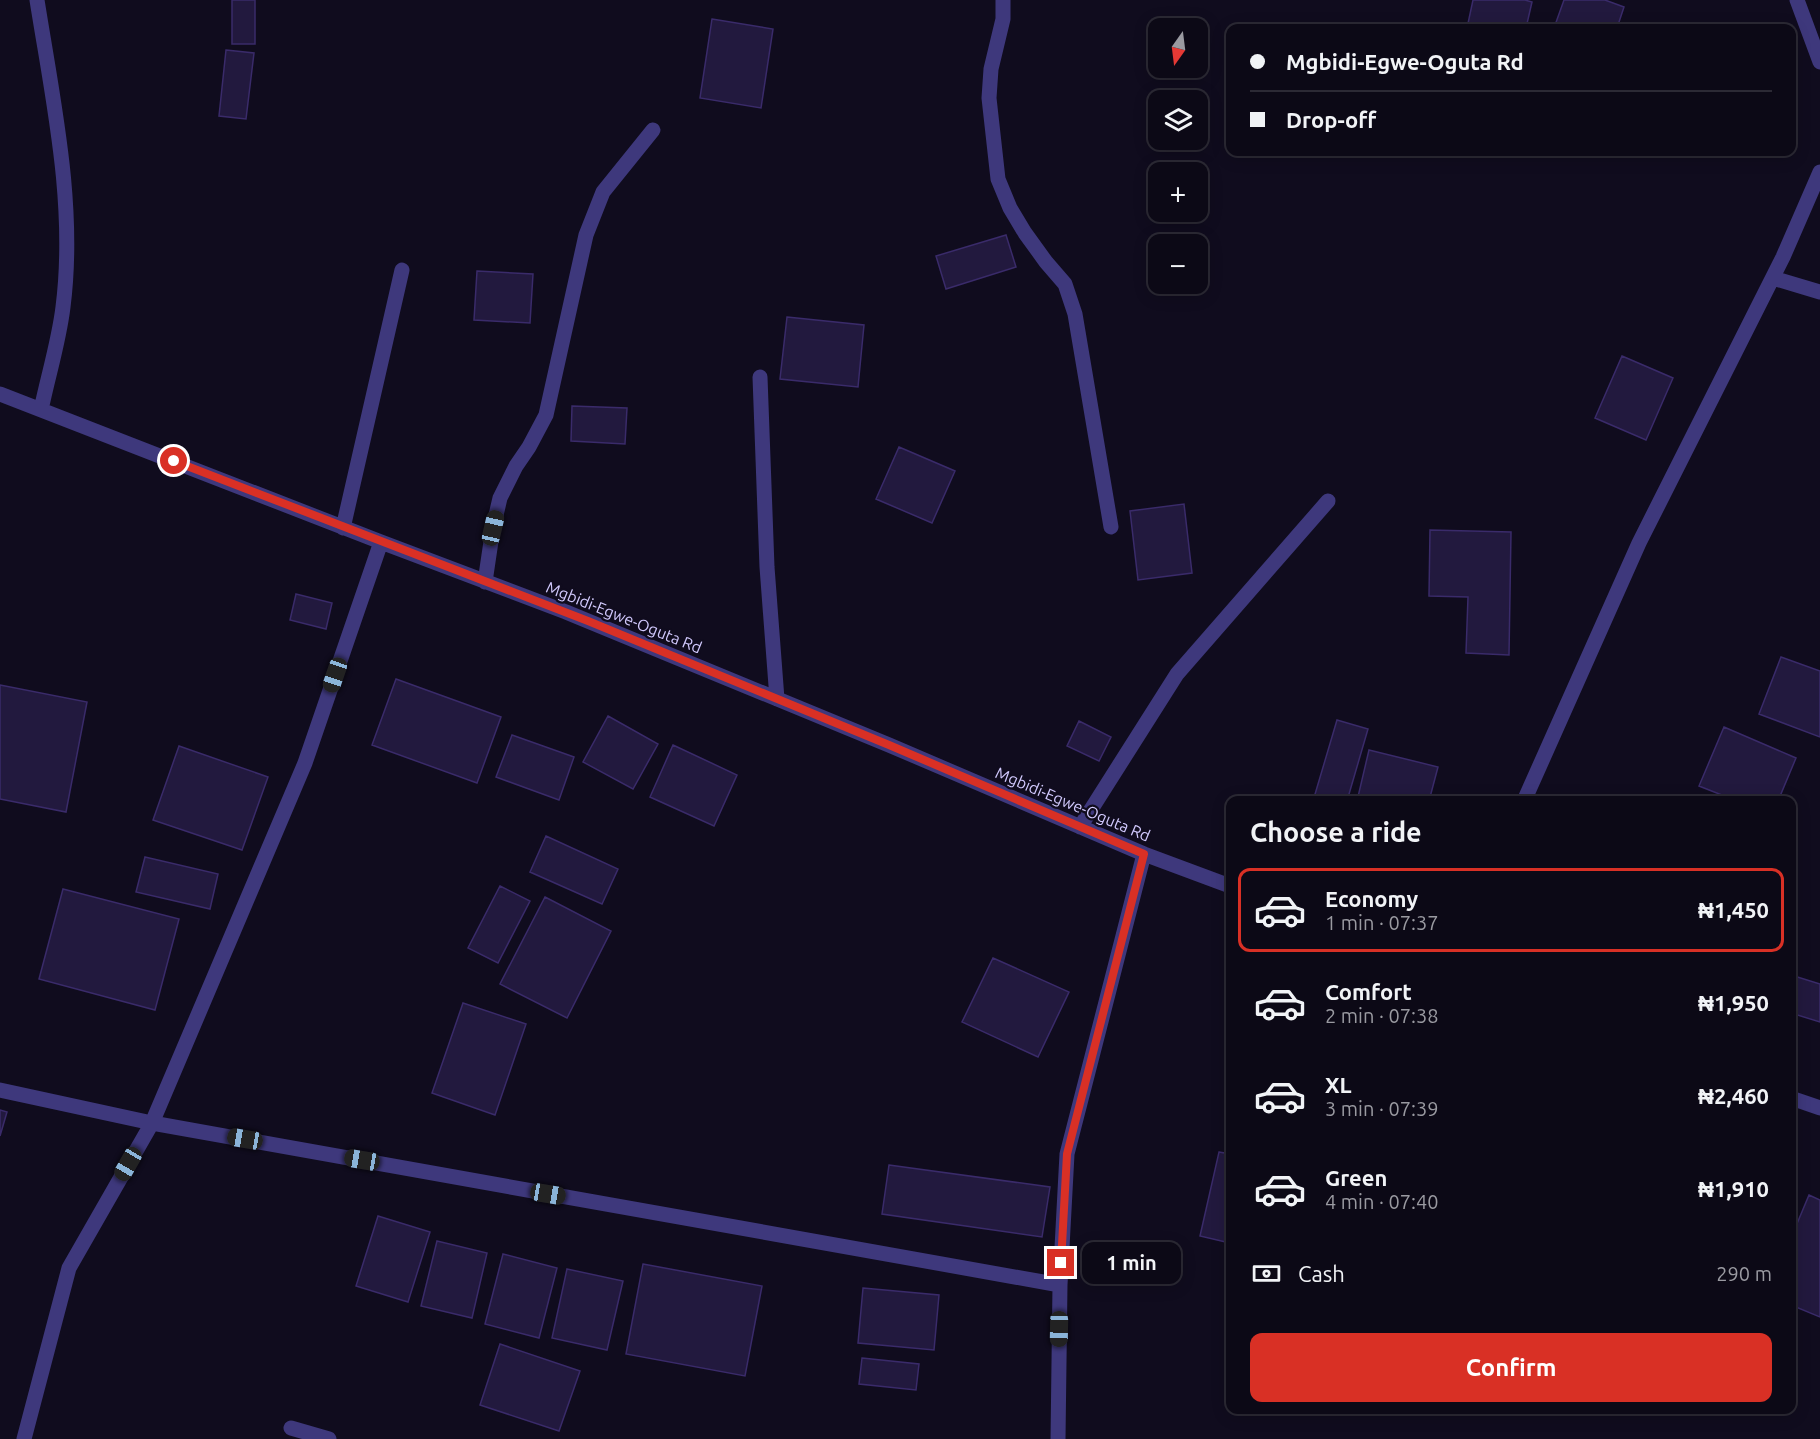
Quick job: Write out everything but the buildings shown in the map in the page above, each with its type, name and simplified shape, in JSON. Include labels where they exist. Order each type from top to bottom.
[{"type":"street","points":[[38,0],[66,189],[67,243],[63,308],[40,410]]},
{"type":"street","points":[[1003,0],[1004,19],[991,69],[989,98],[998,179],[1010,208],[1025,233],[1065,284],[1075,314],[1111,527]]},
{"type":"street","points":[[1797,0],[1820,62]]},
{"type":"street","points":[[485,582],[500,498],[546,415],[586,235],[603,192],[653,130]]},
{"type":"street","points":[[1526,796],[1639,543],[1773,278],[1820,172]]},
{"type":"street","points":[[343,528],[402,270]]},
{"type":"street","points":[[1773,278],[1820,292]]},
{"type":"street","points":[[759,377],[766,567],[777,699]]},
{"type":"street","name":"Mgbidi-Egwe-Oguta Rd","points":[[0,394],[566,612],[1144,854],[1226,885]]},
{"type":"street","points":[[1080,826],[1177,674],[1328,501]]},
{"type":"street","points":[[24,1439],[69,1268],[152,1123],[304,763],[381,542]]},
{"type":"street","points":[[1058,1439],[1060,1285],[1067,1154],[1144,854]]},
{"type":"street","points":[[0,1090],[152,1123],[1060,1285]]},
{"type":"street","points":[[1796,1100],[1820,1108]]},
{"type":"street","points":[[291,1428],[329,1439]]},
{"type":"route","points":[[174,461],[588,621],[889,745],[1144,854],[1067,1154],[1061,1263]]}]
